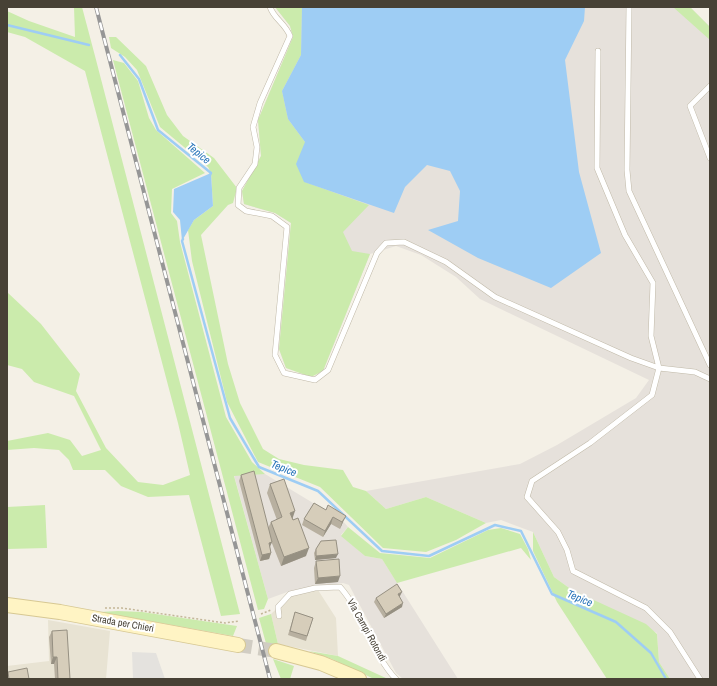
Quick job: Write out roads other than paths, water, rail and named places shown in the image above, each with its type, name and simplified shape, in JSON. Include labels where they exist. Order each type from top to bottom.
[{"type":"main road","name":"Strada per Chieri","points":[[7,605],[60,612],[238,644]]},
{"type":"main road","points":[[276,651],[321,663],[359,679]]},
{"type":"lane","points":[[270,7],[272,14],[286,26],[290,36],[260,103],[253,127],[257,147],[255,164],[239,188],[238,205],[246,211],[272,216],[287,227],[275,355],[284,373],[315,380],[328,370],[377,253],[386,243],[404,242],[446,262],[495,297],[631,358],[660,368],[695,372],[710,379]]},
{"type":"lane","points":[[629,7],[627,170],[629,191],[710,365]]},
{"type":"lane","points":[[598,50],[597,168],[625,235],[653,283],[652,336],[660,368],[652,395],[590,443],[532,481],[527,497],[558,532],[567,550],[573,571],[646,608],[670,632],[700,679]]},
{"type":"lane","points":[[710,86],[690,106],[710,158]]},
{"type":"lane","name":"Via Campi Rotondi","points":[[279,616],[278,607],[290,594],[315,588],[340,587],[351,600],[383,660],[396,679]]},
{"type":"water","points":[[302,7],[585,7],[584,21],[565,60],[579,172],[601,253],[551,288],[478,258],[428,230],[458,221],[460,191],[450,171],[427,165],[405,187],[394,213],[304,182],[296,164],[305,142],[288,119],[282,91],[301,55]]},
{"type":"water","points":[[211,173],[213,206],[194,220],[182,241],[180,220],[173,212],[174,189]]},
{"type":"waterway","name":"Tepice","points":[[7,25],[89,45]]},
{"type":"waterway","name":"Tepice","points":[[120,55],[139,79],[158,130],[211,173],[210,175]]},
{"type":"waterway","name":"Tepice","points":[[183,239],[182,241],[230,418],[259,467],[318,491],[382,551],[429,556],[495,525],[521,531],[552,594],[616,622],[651,653],[666,679]]},
{"type":"tunnel","points":[[238,645],[276,651]]},
{"type":"railway","points":[[96,7],[270,679]]}]
